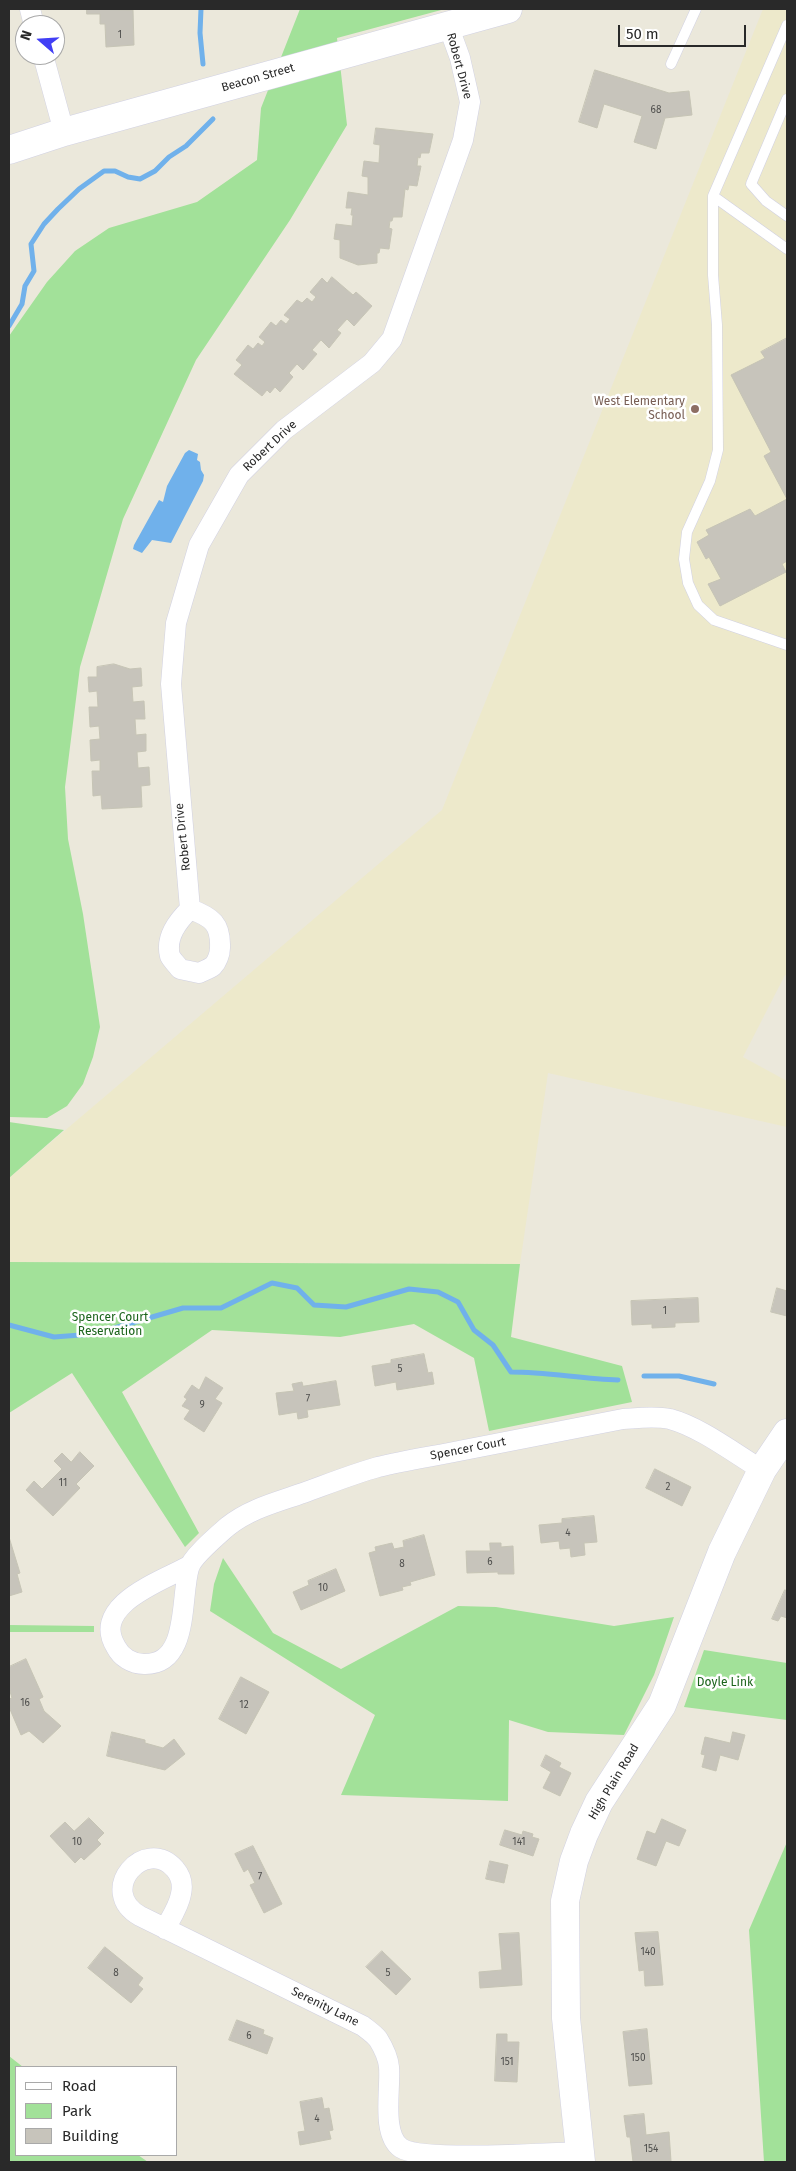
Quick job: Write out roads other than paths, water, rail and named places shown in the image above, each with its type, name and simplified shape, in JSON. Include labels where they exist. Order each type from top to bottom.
[{"type":"street","name":"Beacon Street","points":[[9,150],[64,132],[508,9]]},
{"type":"street","name":"Robert Drive","points":[[190,909],[171,684],[176,623],[199,545],[239,475],[284,430],[372,363],[392,339],[463,140],[470,102],[460,58],[448,25]]},
{"type":"street","points":[[45,65],[64,132]]},
{"type":"street","name":"Spencer Court","points":[[189,1566],[175,1646],[165,1657],[152,1663],[138,1663],[124,1658],[115,1647],[110,1633],[116,1611],[127,1600],[189,1566],[227,1527],[250,1513],[353,1475],[390,1464],[623,1419],[655,1417],[679,1422],[762,1470]]},
{"type":"street","name":"High Plain Road","points":[[580,2157],[566,2018],[565,1901],[574,1861],[599,1802],[662,1705],[722,1552],[762,1470],[787,1433]]},
{"type":"street","name":"Serenity Lane","points":[[165,1929],[364,2026],[377,2037],[384,2050],[389,2067],[391,2136],[400,2147],[412,2152],[438,2156],[580,2157]]},
{"type":"lane","points":[[671,64],[696,9]]},
{"type":"lane","points":[[787,25],[713,196],[713,275],[717,324],[718,450],[710,481],[687,532],[684,559],[688,583],[698,605],[714,620],[787,644]]},
{"type":"lane","points":[[787,99],[751,184],[766,201],[787,216]]},
{"type":"lane","points":[[713,196],[787,249]]},
{"type":"water","points":[[189,450],[198,454],[197,460],[200,462],[204,475],[203,481],[171,543],[152,540],[142,553],[133,549],[159,500],[163,502],[167,486],[185,453]]},
{"type":"waterway","points":[[201,9],[200,33],[203,64]]},
{"type":"waterway","points":[[9,326],[22,304],[25,286],[34,271],[31,244],[44,224],[58,209],[79,189],[104,171],[115,171],[128,177],[140,179],[155,171],[169,157],[186,146],[213,119]]},
{"type":"waterway","points":[[9,1325],[54,1337],[94,1334],[183,1308],[221,1308],[272,1283],[297,1288],[314,1305],[346,1307],[409,1289],[438,1292],[458,1302],[474,1330],[493,1345],[511,1372],[618,1380]]},
{"type":"waterway","points":[[644,1376],[679,1376],[714,1384]]},
{"type":"place","name":"West Elementary School","points":[[695,409]]},
{"type":"park label","name":"Spencer Court Reservation","points":[[110,1325]]},
{"type":"park label","name":"Doyle Link","points":[[725,1683]]}]
